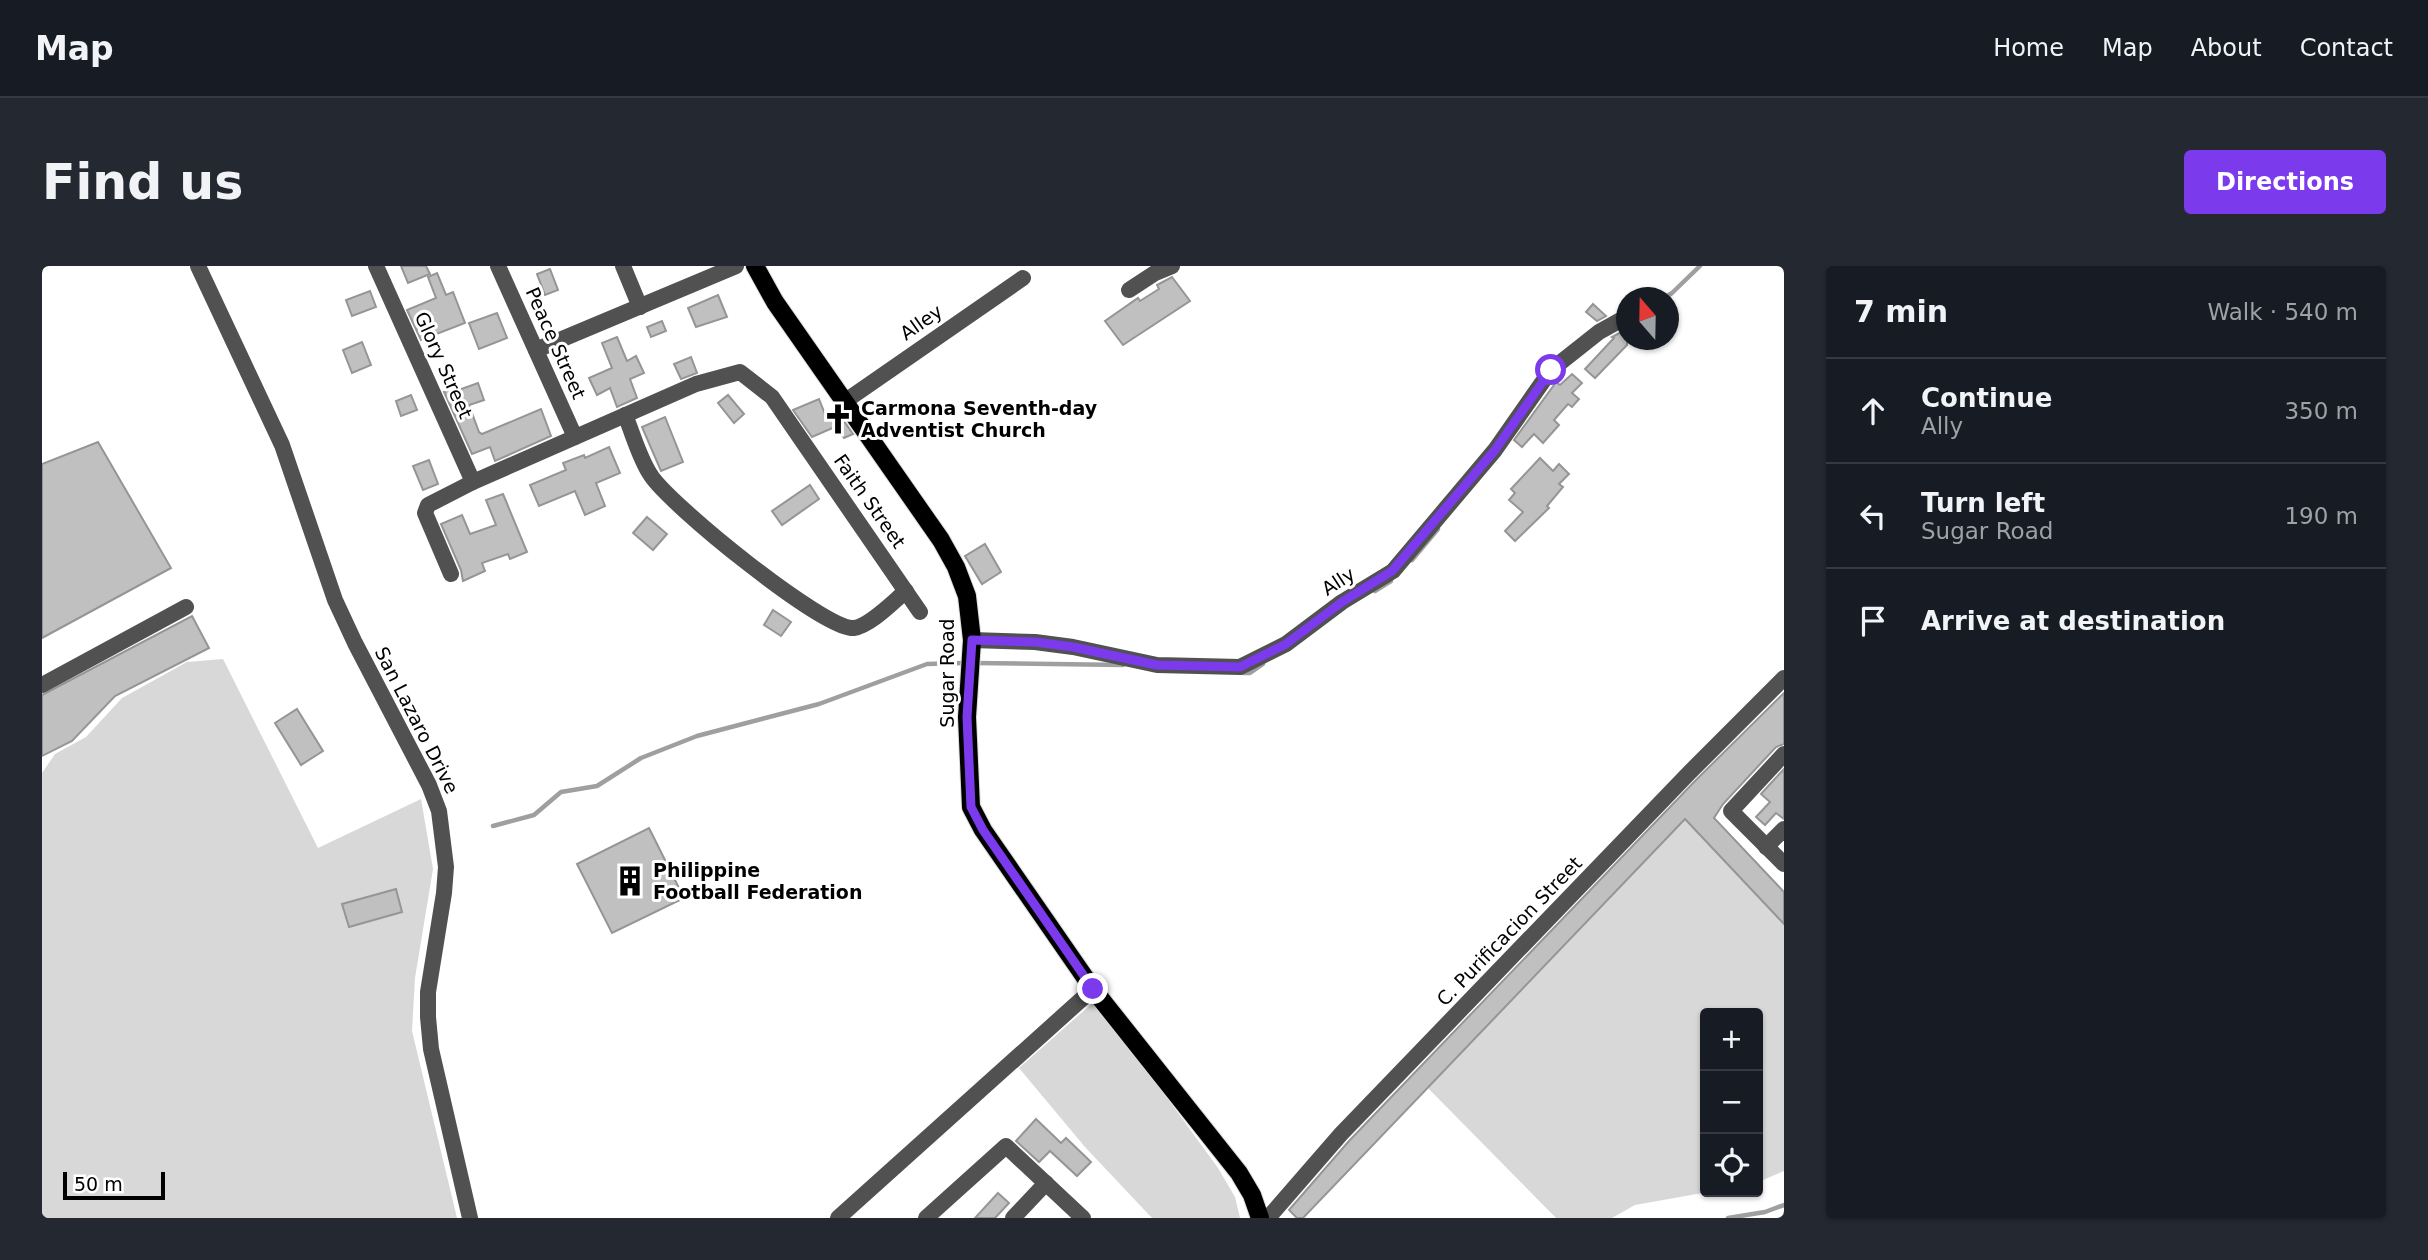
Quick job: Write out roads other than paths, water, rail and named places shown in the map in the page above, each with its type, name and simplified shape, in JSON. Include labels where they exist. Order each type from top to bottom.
[{"type":"main road","name":"Sugar Road","points":[[755,266],[775,302],[941,540],[956,567],[967,596],[972,640],[967,717],[971,807],[983,830],[1093,989],[1239,1173],[1252,1195],[1260,1218]]},
{"type":"street","name":"San Lazaro Drive","points":[[198,266],[282,445],[335,600],[429,785],[439,811],[446,867],[428,992],[430,1049],[470,1218]]},
{"type":"street","name":"Glory Street","points":[[376,266],[473,482]]},
{"type":"street","name":"Peace Street","points":[[498,266],[575,437]]},
{"type":"street","points":[[623,266],[640,306]]},
{"type":"street","points":[[536,350],[736,266]]},
{"type":"street","points":[[1129,290],[1152,270],[1172,266]]},
{"type":"street","name":"Alley","points":[[844,402],[1023,278]]},
{"type":"street","name":"Ally","points":[[972,640],[1060,645],[1157,665],[1240,667],[1286,644],[1342,602],[1392,571],[1495,450],[1551,370],[1599,332],[1616,323]]},
{"type":"street","name":"Faith Street","points":[[451,574],[425,513],[428,505],[473,482],[695,384],[740,372],[772,397],[920,612]]},
{"type":"street","points":[[625,415],[650,475],[665,492],[720,542],[827,620],[853,628],[867,623],[906,591]]},
{"type":"street","points":[[42,685],[186,607]]},
{"type":"street","name":"C. Purificacion Street","points":[[1268,1218],[1341,1134],[1784,678]]},
{"type":"street","points":[[1784,754],[1731,811],[1784,864]]},
{"type":"street","points":[[1766,847],[1784,829]]},
{"type":"street","points":[[838,1218],[1093,989]]},
{"type":"street","points":[[926,1218],[1006,1146],[1083,1218]]},
{"type":"street","points":[[1013,1218],[1046,1184]]},
{"type":"waterway","points":[[1678,287],[1700,266]]},
{"type":"waterway","points":[[1412,560],[1438,529]]},
{"type":"waterway","points":[[1375,591],[1391,581]]},
{"type":"waterway","points":[[493,826],[534,815],[561,792],[597,786],[641,758],[697,736],[819,704],[927,664],[965,663]]},
{"type":"waterway","points":[[974,663],[1123,665]]},
{"type":"waterway","points":[[1243,673],[1250,673],[1263,664]]},
{"type":"waterway","points":[[1728,1218],[1765,1212],[1784,1205]]},
{"type":"place","name":"Carmona Seventh-day Adventist Church","points":[[838,419]]},
{"type":"place","name":"Philippine Football Federation","points":[[630,881]]}]
